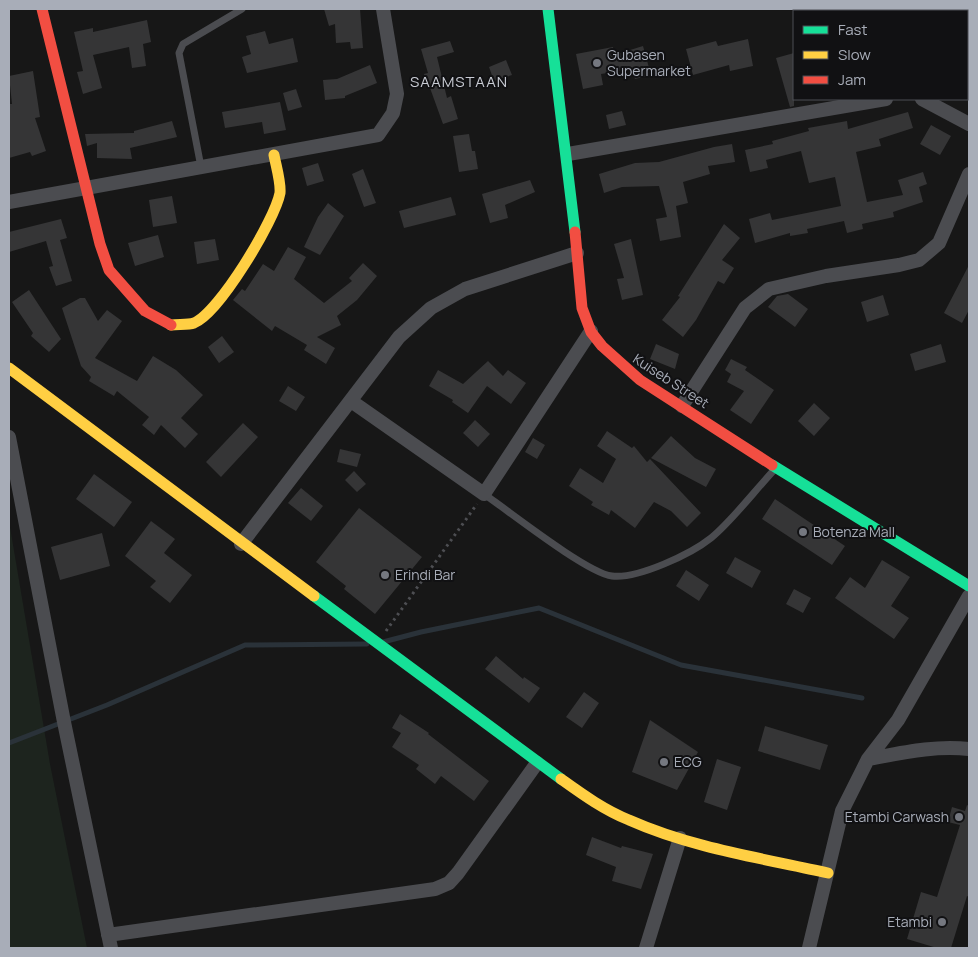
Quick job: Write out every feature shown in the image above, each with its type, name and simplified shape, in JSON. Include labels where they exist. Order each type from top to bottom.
[{"type":"street","points":[[42,9],[100,244],[109,270],[146,311],[171,325],[194,323],[210,311],[234,280],[269,223],[280,192],[274,155]]},
{"type":"street","points":[[9,202],[378,135],[393,113],[397,94],[383,9]]},
{"type":"street","name":"Kuiseb Street","points":[[548,9],[568,154],[582,304],[590,331],[621,368],[645,385],[682,406],[776,468],[969,586]]},
{"type":"street","points":[[568,154],[880,100]]},
{"type":"street","points":[[924,100],[969,124]]},
{"type":"street","points":[[682,406],[745,308],[770,289],[826,276],[899,265],[919,260],[939,243],[969,174]]},
{"type":"street","points":[[241,544],[399,337],[431,308],[464,289],[577,253]]},
{"type":"street","points":[[351,401],[484,494],[590,331]]},
{"type":"street","points":[[9,368],[241,544],[537,763],[605,808],[649,828],[680,838],[828,873]]},
{"type":"street","points":[[9,437],[109,942],[435,889],[449,883],[458,873],[537,763]]},
{"type":"street","points":[[809,948],[842,811],[868,759],[898,720],[969,596]]},
{"type":"street","points":[[868,759],[912,750],[969,749]]},
{"type":"street","points":[[646,948],[680,838]]},
{"type":"lane","points":[[201,167],[179,53],[183,44],[242,9]]},
{"type":"lane","points":[[484,494],[591,568],[612,576],[637,573],[664,563],[710,538],[776,468]]},
{"type":"path","points":[[377,644],[484,494]]},
{"type":"shaded area","points":[[9,521],[50,764],[87,948],[9,948]]},
{"type":"building","points":[[324,9],[360,9],[363,48],[351,49],[350,42],[336,43],[335,24],[329,26]]},
{"type":"building","points":[[147,20],[151,42],[143,44],[146,66],[132,68],[129,47],[93,55],[102,88],[83,94],[77,72],[83,71],[74,32],[93,28],[93,32]]},
{"type":"building","points":[[265,31],[269,44],[293,38],[298,62],[247,73],[242,57],[251,54],[246,36]]},
{"type":"building","points":[[748,39],[753,66],[730,71],[729,65],[693,75],[686,49],[716,41],[718,46]]},
{"type":"building","points":[[450,41],[454,52],[437,57],[447,98],[451,96],[458,119],[443,124],[430,88],[428,89],[424,74],[428,73],[421,49]]},
{"type":"building","name":"Gubasen Supermarket","points":[[643,46],[651,75],[635,79],[632,69],[601,74],[603,85],[583,89],[576,54],[613,47],[614,55]]},
{"type":"building","points":[[793,53],[794,106],[790,107],[776,58]]},
{"type":"building","points":[[506,60],[512,75],[494,81],[489,67]]},
{"type":"building","points":[[370,65],[377,83],[345,96],[345,98],[325,100],[323,80],[337,79]]},
{"type":"building","points":[[33,71],[40,117],[35,118],[46,151],[32,156],[30,152],[9,158],[9,104],[12,104],[9,76]]},
{"type":"building","points":[[296,89],[302,107],[288,111],[283,93]]},
{"type":"building","points":[[280,102],[286,130],[264,134],[262,122],[225,128],[222,112]]},
{"type":"building","points":[[622,111],[626,125],[609,129],[606,115]]},
{"type":"building","points":[[908,112],[913,128],[879,139],[881,146],[856,152],[867,202],[903,195],[898,180],[923,172],[927,184],[919,187],[923,202],[893,212],[894,217],[862,224],[863,229],[847,233],[844,221],[807,229],[808,233],[790,236],[790,233],[755,243],[749,219],[770,213],[772,220],[841,206],[835,177],[809,183],[801,151],[766,160],[768,168],[750,172],[745,150],[773,144],[772,141],[809,131],[808,128],[847,121],[848,129]]},
{"type":"building","points":[[172,121],[177,137],[130,148],[132,159],[97,158],[97,143],[87,146],[85,134],[134,133],[134,131]]},
{"type":"building","points":[[931,125],[951,136],[940,155],[920,144]]},
{"type":"building","points":[[469,134],[472,151],[475,151],[478,169],[459,172],[453,136]]},
{"type":"building","points":[[732,144],[735,162],[708,166],[710,174],[683,182],[688,203],[676,206],[681,237],[660,241],[656,219],[667,217],[659,186],[622,187],[604,193],[599,174],[635,163],[659,162]]},
{"type":"building","points":[[318,163],[324,181],[307,186],[302,168]]},
{"type":"building","points":[[363,169],[376,203],[364,207],[352,174]]},
{"type":"building","points":[[530,180],[535,192],[505,205],[508,218],[490,223],[482,194]]},
{"type":"building","points":[[172,196],[177,223],[153,227],[149,200]]},
{"type":"building","points":[[451,197],[456,215],[404,228],[399,211]]},
{"type":"building","points":[[328,203],[344,216],[320,255],[304,247],[318,217]]},
{"type":"building","points":[[61,219],[67,238],[60,240],[72,281],[56,286],[49,267],[53,266],[46,241],[9,252],[9,232]]},
{"type":"building","points":[[724,224],[740,238],[722,260],[734,268],[724,284],[718,281],[696,320],[683,337],[662,320],[680,297],[678,296]]},
{"type":"building","points":[[158,235],[164,257],[135,266],[128,243]]},
{"type":"building","points":[[215,239],[219,260],[197,264],[194,242]]},
{"type":"building","points":[[631,239],[643,295],[622,300],[617,279],[624,278],[614,244]]},
{"type":"building","points":[[288,247],[306,257],[294,279],[324,303],[352,281],[349,278],[363,263],[377,276],[357,300],[337,316],[341,325],[317,337],[335,348],[326,364],[304,350],[307,345],[275,326],[272,331],[233,300],[242,289],[245,291],[263,264],[274,271]]},
{"type":"building","points":[[969,265],[969,310],[962,323],[944,313]]},
{"type":"building","points":[[29,290],[61,339],[49,352],[31,336],[33,333],[12,302]]},
{"type":"building","points":[[788,294],[808,309],[795,327],[768,307],[777,296]]},
{"type":"building","points":[[883,295],[889,315],[867,322],[861,302]]},
{"type":"building","points":[[80,298],[85,298],[98,321],[107,310],[122,321],[95,358],[137,381],[153,356],[176,370],[203,395],[181,418],[198,434],[185,448],[161,425],[154,435],[142,425],[149,417],[117,391],[114,396],[89,381],[91,377],[81,366],[62,308]]},
{"type":"building","points":[[222,336],[234,352],[219,363],[208,347]]},
{"type":"building","points":[[656,344],[679,354],[675,369],[650,359]]},
{"type":"building","points":[[941,344],[946,362],[915,371],[910,354]]},
{"type":"building","points":[[731,359],[747,367],[745,370],[774,390],[751,424],[730,410],[744,391],[727,382],[731,374],[725,370]]},
{"type":"building","points":[[488,361],[503,376],[508,370],[526,383],[511,404],[487,386],[468,413],[452,402],[453,400],[429,386],[438,370],[463,384]]},
{"type":"building","points":[[288,386],[305,397],[296,411],[279,401]]},
{"type":"building","points":[[814,403],[830,418],[814,436],[798,421]]},
{"type":"building","points":[[475,420],[490,434],[478,447],[463,433]]},
{"type":"building","points":[[243,423],[258,437],[221,477],[206,462]]},
{"type":"building","points":[[607,431],[632,448],[634,446],[647,462],[650,459],[701,513],[687,527],[671,511],[654,502],[635,528],[611,510],[609,515],[591,505],[593,502],[569,486],[580,468],[603,483],[616,459],[597,446]]},
{"type":"building","points":[[671,436],[695,458],[716,469],[706,487],[651,458]]},
{"type":"building","points":[[533,438],[545,445],[537,459],[525,452]]},
{"type":"building","points":[[340,449],[361,454],[357,467],[337,462]]},
{"type":"building","points":[[354,471],[366,484],[357,492],[345,480]]},
{"type":"building","points":[[94,474],[132,502],[114,527],[76,499]]},
{"type":"building","points":[[301,488],[323,506],[311,521],[288,503]]},
{"type":"building","name":"Botenza Mall","points":[[775,499],[845,546],[832,565],[762,519]]},
{"type":"building","points":[[359,508],[422,557],[375,614],[344,589],[346,586],[316,562]]},
{"type":"building","points":[[151,521],[175,539],[164,553],[192,575],[170,603],[150,587],[156,581],[125,556]]},
{"type":"building","points":[[102,533],[110,566],[60,580],[51,547]]},
{"type":"building","points":[[735,557],[761,571],[752,588],[726,573]]},
{"type":"building","points":[[882,560],[910,577],[891,606],[909,618],[894,639],[835,598],[850,577],[865,588]]},
{"type":"building","points":[[686,570],[709,585],[699,601],[676,586]]},
{"type":"building","points":[[794,589],[811,598],[803,613],[786,604]]},
{"type":"building","points":[[496,656],[523,679],[524,677],[540,688],[529,703],[485,669]]},
{"type":"building","points":[[584,692],[599,703],[582,728],[566,717]]},
{"type":"building","points":[[400,714],[429,733],[489,781],[474,801],[441,776],[435,784],[416,769],[419,765],[392,747],[401,733],[392,728]]},
{"type":"building","name":"ECG","points":[[650,720],[698,752],[677,790],[632,772]]},
{"type":"building","points":[[765,726],[828,745],[820,770],[758,751]]},
{"type":"building","points":[[717,759],[741,767],[727,810],[704,802]]},
{"type":"building","points":[[967,805],[969,806],[969,897],[967,896],[951,948],[937,948],[907,939],[921,892],[937,897],[960,825],[948,822],[952,807],[965,811]]},
{"type":"building","points":[[592,837],[621,848],[622,846],[653,854],[641,889],[612,881],[616,867],[586,855]]},
{"type":"waterway","points":[[383,642],[421,632],[539,608],[681,665],[862,698]]},
{"type":"waterway","points":[[9,743],[107,705],[245,645],[367,644]]},
{"type":"traffic: fast","points":[[548,9],[575,232]]},
{"type":"traffic: fast","points":[[772,465],[969,586]]},
{"type":"traffic: fast","points":[[314,596],[561,779]]},
{"type":"traffic: slow","points":[[171,325],[194,323],[205,316],[231,285],[257,243],[276,206],[280,193],[274,155]]},
{"type":"traffic: slow","points":[[9,368],[314,596]]},
{"type":"traffic: slow","points":[[561,779],[611,811],[653,830],[702,845],[828,873]]},
{"type":"traffic: jam","points":[[42,9],[100,244],[109,270],[145,311],[171,325]]},
{"type":"traffic: jam","points":[[575,232],[582,308],[591,332],[602,346],[640,380],[772,465]]},
{"type":"place","name":"Gubasen Supermarket","points":[[597,63]]},
{"type":"place","name":"Botenza Mall","points":[[803,532]]},
{"type":"place","name":"Erindi Bar","points":[[385,575]]},
{"type":"place","name":"ECG","points":[[664,762]]},
{"type":"place","name":"Etambi Carwash","points":[[959,817]]},
{"type":"place","name":"Etambi","points":[[942,922]]},
{"type":"district","name":"SAAMSTAAN","points":[[459,82]]}]
